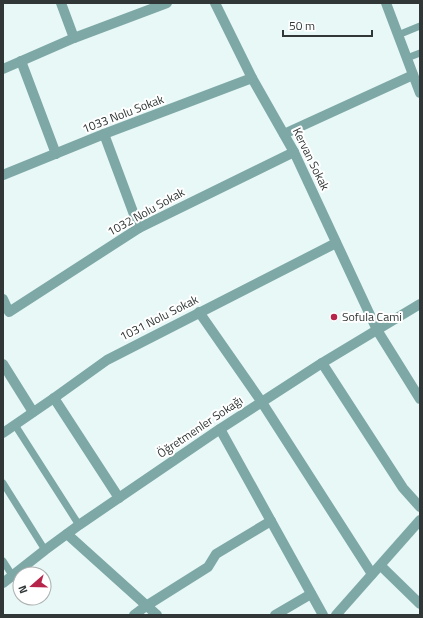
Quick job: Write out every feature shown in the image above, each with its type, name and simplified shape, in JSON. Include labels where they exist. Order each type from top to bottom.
[{"type":"street","points":[[61,3],[74,38]]},
{"type":"street","points":[[3,68],[74,38],[167,3]]},
{"type":"street","name":"Kervan Sokak","points":[[215,3],[252,78],[294,152],[377,330],[420,399]]},
{"type":"street","points":[[386,3],[420,93]]},
{"type":"street","points":[[21,61],[56,154]]},
{"type":"street","points":[[284,134],[413,75]]},
{"type":"street","name":"1033 Nolu Sokak","points":[[3,175],[104,134],[252,78]]},
{"type":"street","points":[[104,134],[139,228]]},
{"type":"street","name":"1032 Nolu Sokak","points":[[3,299],[6,313],[139,228],[294,152]]},
{"type":"street","name":"1031 Nolu Sokak","points":[[3,432],[107,360],[336,243]]},
{"type":"street","name":"Öğretmenler Sokağı","points":[[24,566],[67,534],[261,401],[420,304]]},
{"type":"street","points":[[200,312],[261,401],[372,574]]},
{"type":"street","points":[[322,363],[403,488],[420,507]]},
{"type":"street","points":[[3,364],[33,412]]},
{"type":"street","points":[[54,398],[119,498]]},
{"type":"street","points":[[220,429],[323,615]]},
{"type":"street","points":[[336,615],[372,574],[381,566],[420,520]]},
{"type":"street","points":[[134,615],[208,567],[216,554],[271,521]]},
{"type":"street","points":[[67,534],[157,615]]},
{"type":"street","points":[[381,566],[420,604]]},
{"type":"street","name":"Öğretmenler Sokağı","points":[[3,583],[12,575]]},
{"type":"street","points":[[275,615],[311,594]]},
{"type":"lane","points":[[398,36],[420,26]]},
{"type":"lane","points":[[407,58],[420,53]]},
{"type":"lane","points":[[15,424],[79,526]]},
{"type":"lane","points":[[3,483],[45,550]]},
{"type":"lane","points":[[3,561],[12,575]]},
{"type":"place","name":"Sofula Cami","points":[[334,317]]}]
